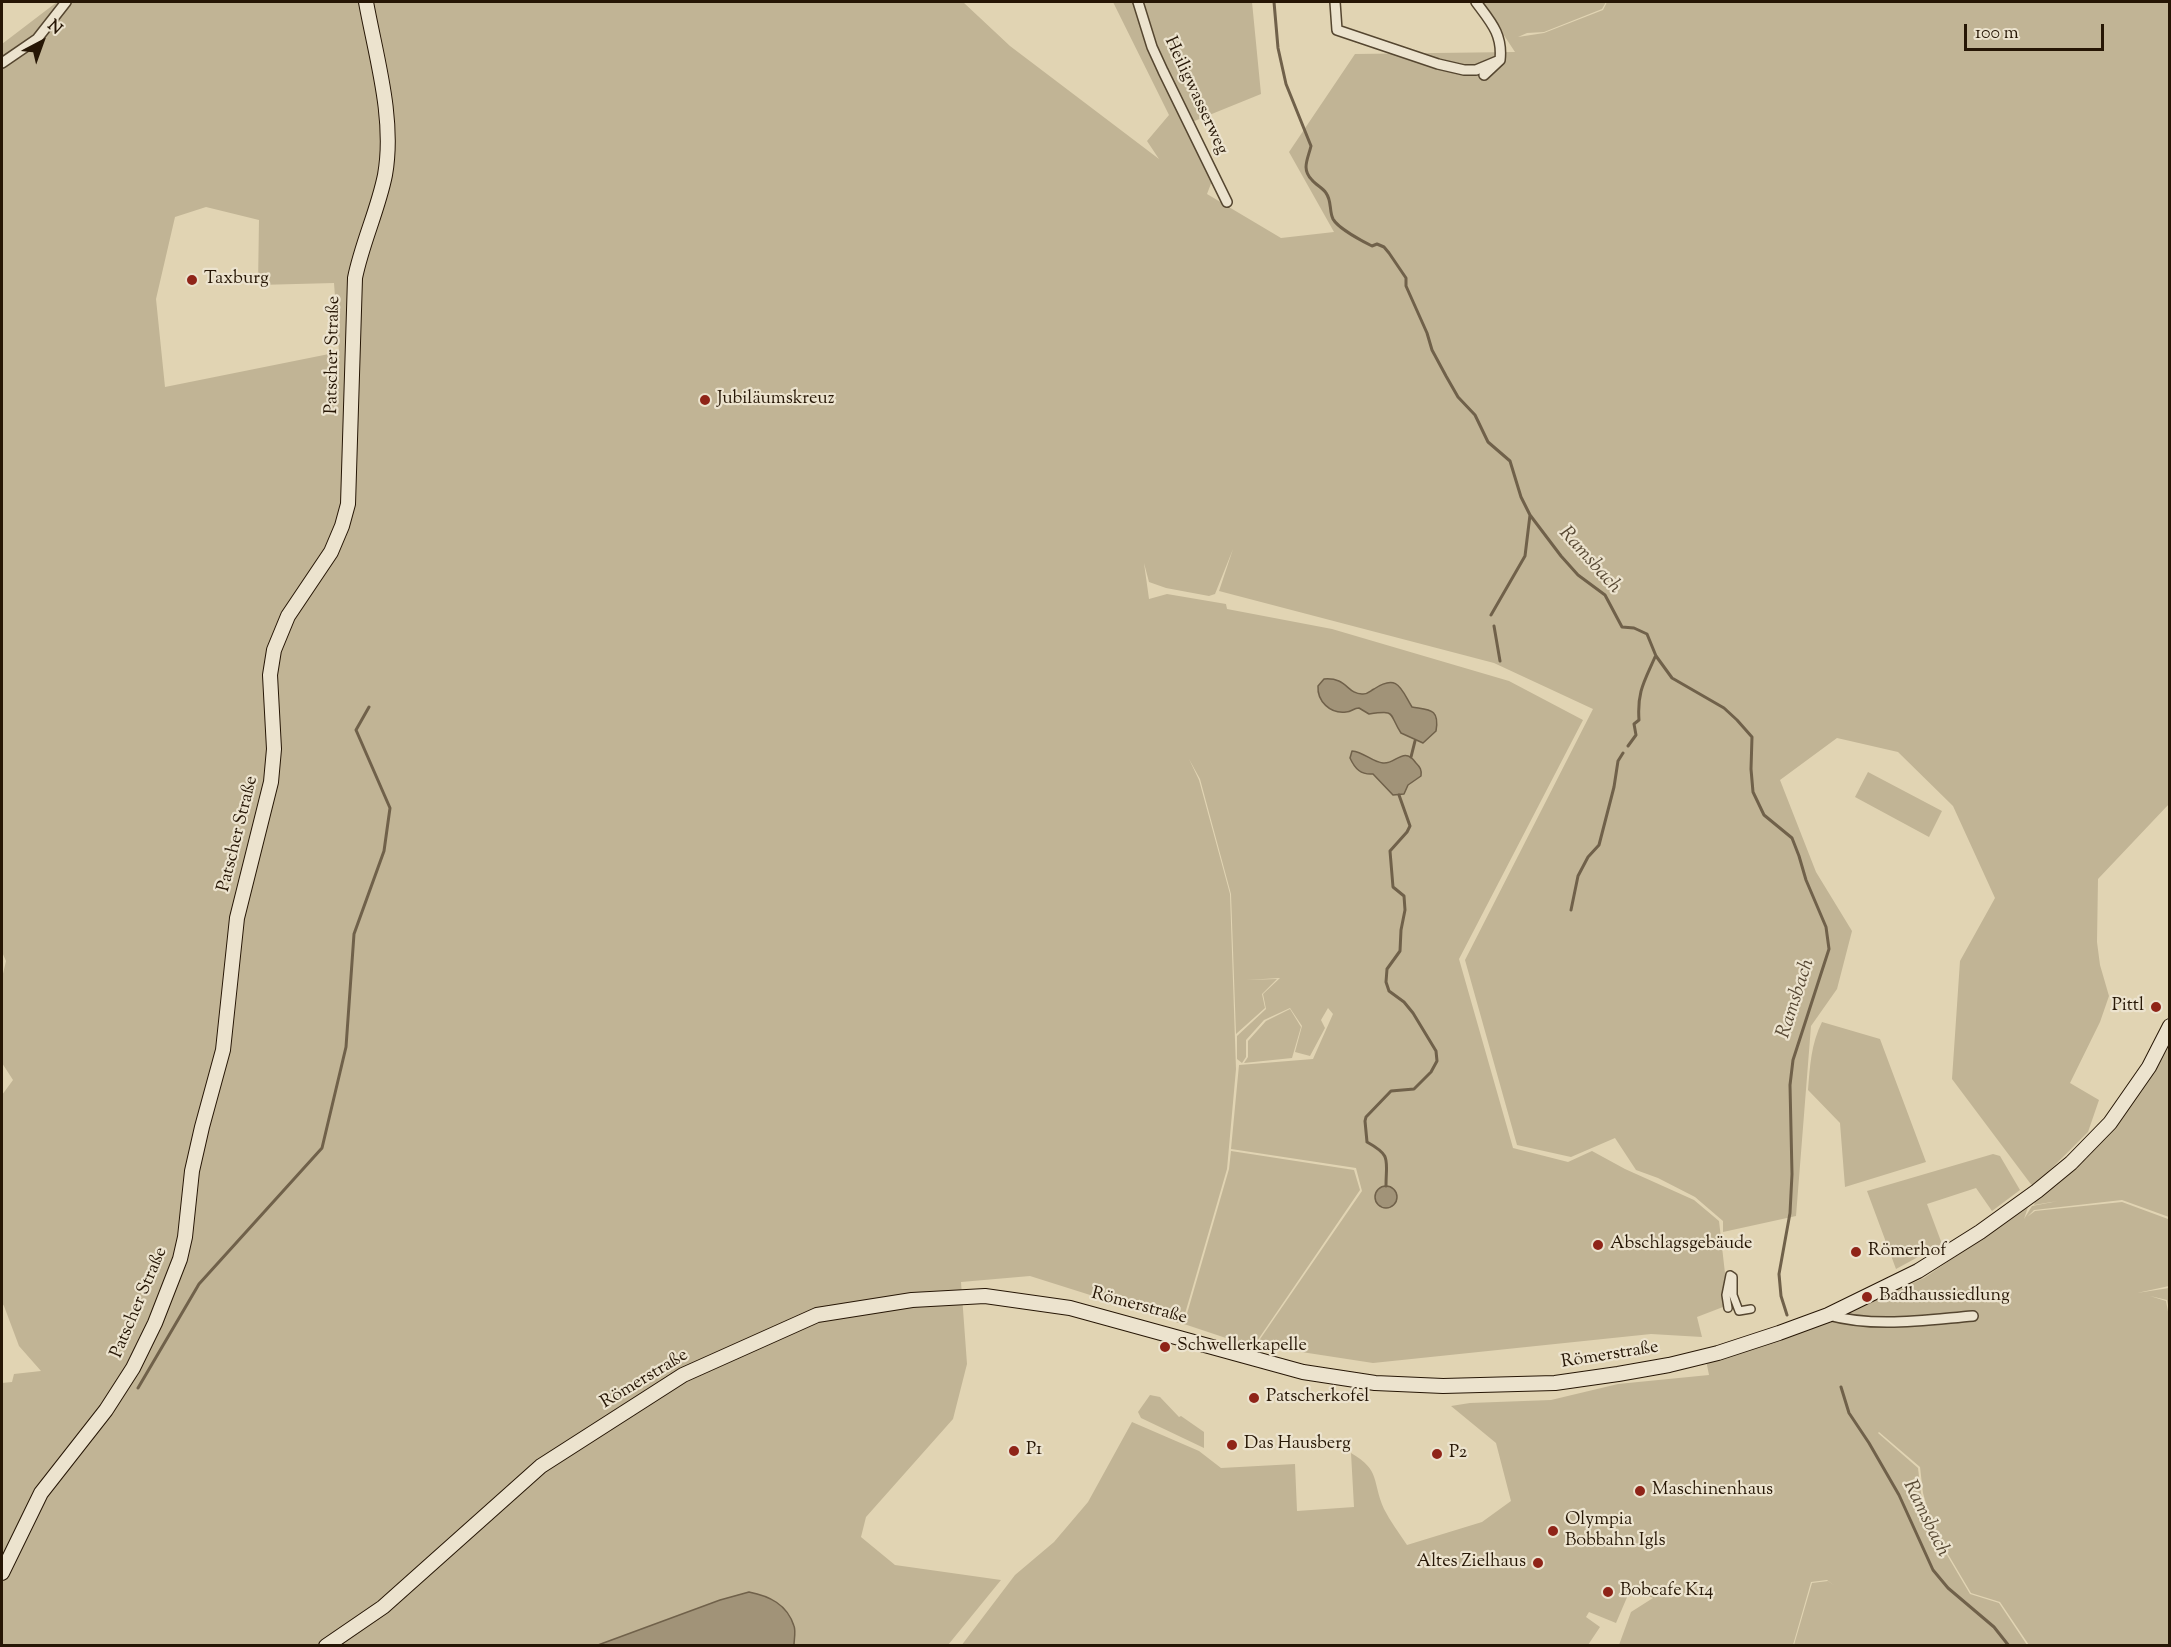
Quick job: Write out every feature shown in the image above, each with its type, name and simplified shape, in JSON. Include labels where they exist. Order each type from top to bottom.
[{"type":"main road","name":"Patscher Straße","points":[[2,1573],[41,1493],[110,1403],[132,1368],[164,1302],[183,1248],[194,1161],[223,1050],[237,918],[272,782],[274,749],[270,675],[273,656],[277,640],[288,616],[337,540],[348,504],[355,278],[360,254],[382,189],[387,151],[385,109],[366,2]]},
{"type":"main road","name":"Römerstraße","points":[[326,1646],[383,1607],[541,1466],[683,1375],[817,1315],[912,1300],[985,1296],[1070,1308],[1303,1372],[1375,1383],[1443,1386],[1565,1382],[1669,1365],[1718,1353],[1828,1315],[1888,1286],[1947,1254],[2037,1191],[2071,1163],[2110,1123],[2149,1067],[2169,1026]]},
{"type":"street","points":[[2,63],[37,39],[66,2]]},
{"type":"street","name":"Heiligwasserweg","points":[[1138,2],[1152,47],[1227,202]]},
{"type":"street","points":[[1335,2],[1337,30],[1388,48],[1438,64],[1471,71],[1500,60]]},
{"type":"street","points":[[1476,2],[1497,30],[1500,46],[1500,60],[1484,75]]},
{"type":"street","points":[[1728,1308],[1726,1295],[1730,1275],[1733,1277],[1733,1295],[1738,1311],[1751,1309]]},
{"type":"street","points":[[1828,1315],[1850,1321],[1910,1322],[1973,1316]]},
{"type":"shaded area","points":[[57,2],[963,2],[1010,46],[1159,159],[1147,141],[1169,115],[1113,2],[1135,2],[1156,65],[1212,181],[1207,194],[1281,238],[1334,232],[1289,152],[1355,54],[1515,52],[1482,2],[1606,2],[1602,9],[1544,32],[1527,33],[1518,37],[1544,33],[1603,10],[1607,2],[2169,2],[2169,804],[2098,879],[2097,942],[2100,965],[2109,996],[2100,1022],[2070,1083],[2099,1100],[2088,1132],[2033,1187],[1952,1079],[1960,961],[1995,898],[1953,806],[1898,752],[1837,738],[1780,780],[1816,872],[1852,931],[1837,989],[1811,1026],[1796,1216],[1723,1232],[1723,1221],[1695,1197],[1658,1178],[1636,1170],[1615,1138],[1571,1157],[1517,1145],[1465,960],[1593,709],[1494,663],[1219,591],[1233,549],[1215,594],[1209,596],[1166,588],[1149,582],[1144,563],[1149,599],[1167,594],[1226,604],[1227,609],[1332,629],[1509,681],[1583,720],[1459,959],[1513,1148],[1568,1162],[1592,1151],[1625,1169],[1694,1200],[1719,1221],[1726,1282],[1723,1307],[1697,1317],[1702,1337],[1651,1334],[1373,1363],[1256,1345],[1362,1191],[1356,1168],[1231,1149],[1239,1065],[1313,1059],[1333,1014],[1328,1008],[1321,1020],[1325,1028],[1310,1056],[1295,1052],[1302,1026],[1290,1008],[1264,1020],[1246,1040],[1246,1057],[1242,1063],[1237,1059],[1237,1036],[1266,1009],[1263,994],[1280,978],[1246,980],[1277,979],[1262,994],[1265,1008],[1236,1034],[1231,894],[1200,779],[1189,759],[1199,780],[1230,894],[1236,1069],[1227,1169],[1182,1324],[1030,1276],[961,1282],[967,1364],[953,1419],[866,1517],[861,1537],[895,1565],[1001,1580],[948,1645],[2,1645],[2,1383],[12,1382],[14,1374],[41,1371],[19,1346],[2,1303],[2,1095],[13,1080],[2,1063],[2,978],[6,961],[2,952],[2,44]],"holes":[[[206,207],[259,220],[258,285],[334,283],[339,352],[165,387],[156,299],[175,217]]]},
{"type":"shaded area","points":[[1141,2],[1252,2],[1261,94],[1192,122],[1164,67]]},
{"type":"shaded area","points":[[1324,679],[1338,680],[1353,691],[1364,694],[1382,684],[1394,683],[1401,689],[1412,707],[1435,714],[1436,731],[1423,743],[1401,733],[1391,714],[1384,712],[1369,714],[1359,708],[1348,712],[1330,709],[1322,701],[1318,692],[1318,686]]},
{"type":"shaded area","points":[[1352,751],[1383,763],[1407,756],[1420,767],[1421,776],[1408,785],[1404,794],[1393,795],[1373,774],[1356,768],[1350,758]]},
{"type":"shaded area","points":[[1868,772],[1942,811],[1929,837],[1855,797]]},
{"type":"shaded area","points":[[1290,1009],[1301,1027],[1292,1058],[1244,1063],[1248,1057],[1248,1041],[1266,1021]]},
{"type":"shaded area","points":[[1822,1022],[1880,1039],[1926,1162],[1845,1187],[1840,1123],[1808,1090],[1813,1047]]},
{"type":"shaded area","points":[[2169,1040],[2169,1217],[2122,1200],[2034,1210],[2027,1217],[2035,1211],[2122,1202],[2168,1219],[2169,1286],[2137,1293],[2169,1288],[2169,1310],[2167,1300],[2150,1296],[2166,1301],[2169,1317],[2169,1645],[2029,1645],[2000,1602],[1971,1593],[1945,1549],[1938,1547],[1923,1493],[1920,1467],[1879,1432],[1918,1468],[1921,1493],[1937,1548],[1944,1550],[1970,1594],[1999,1603],[2027,1645],[1794,1645],[1812,1583],[1828,1581],[1835,1586],[1827,1580],[1811,1582],[1793,1645],[1619,1645],[1631,1612],[1653,1598],[1631,1588],[1616,1623],[1589,1612],[1586,1617],[1600,1627],[1588,1645],[961,1646],[1015,1575],[1054,1542],[1088,1502],[1132,1422],[1199,1451],[1221,1468],[1295,1464],[1297,1511],[1354,1507],[1351,1453],[1361,1459],[1371,1471],[1384,1509],[1407,1545],[1482,1522],[1511,1501],[1496,1443],[1451,1406],[1470,1403],[1551,1400],[1618,1384],[1709,1375],[1706,1360],[1827,1321],[1924,1278],[2028,1207],[2024,1219],[2032,1206],[2058,1201],[2034,1205],[2036,1199],[2071,1170]]},
{"type":"shaded area","points":[[1231,1151],[1354,1170],[1360,1190],[1253,1347],[1184,1324],[1229,1169]]},
{"type":"shaded area","points":[[1993,1154],[2000,1156],[2020,1190],[1992,1211],[1976,1188],[1927,1204],[1942,1244],[1896,1269],[1867,1191]]},
{"type":"shaded area","points":[[1386,1186],[1394,1189],[1397,1197],[1394,1205],[1386,1208],[1378,1205],[1375,1197],[1378,1189]]},
{"type":"shaded area","points":[[1150,1395],[1160,1397],[1179,1417],[1181,1416],[1204,1432],[1204,1448],[1141,1418],[1138,1412]]},
{"type":"shaded area","points":[[749,1592],[776,1602],[787,1612],[795,1628],[794,1645],[598,1645],[720,1600]]},
{"type":"waterway","name":"Ramsbach","points":[[1274,2],[1278,48],[1286,84],[1311,146],[1306,164],[1307,172],[1328,196],[1333,219],[1362,241],[1372,246],[1377,244],[1384,247],[1406,278],[1406,286],[1432,350],[1446,376],[1458,397],[1475,415],[1488,442],[1510,461],[1521,497],[1530,515],[1561,556],[1578,575],[1605,595],[1622,627],[1634,628],[1647,634],[1656,656],[1672,678],[1724,708],[1752,737],[1753,792],[1764,815],[1792,838],[1806,880],[1826,927],[1829,949],[1793,1060],[1790,1085],[1792,1174],[1790,1213],[1779,1274],[1781,1296],[1787,1315]]},
{"type":"waterway","points":[[1491,615],[1525,556],[1530,515]]},
{"type":"waterway","points":[[1494,626],[1500,661]]},
{"type":"waterway","points":[[1628,746],[1636,735],[1634,724],[1639,720],[1640,694],[1655,657]]},
{"type":"waterway","points":[[138,1388],[199,1284],[322,1148],[346,1047],[354,934],[384,851],[390,808],[356,730],[369,707]]},
{"type":"waterway","points":[[1411,757],[1415,741]]},
{"type":"waterway","points":[[1571,910],[1578,876],[1588,857],[1599,845],[1614,787],[1618,761],[1623,753]]},
{"type":"waterway","points":[[1386,1186],[1386,1159],[1381,1151],[1367,1142],[1366,1117],[1391,1091],[1414,1089],[1431,1072],[1437,1061],[1436,1051],[1413,1013],[1404,1002],[1389,991],[1386,982],[1387,969],[1400,951],[1405,910],[1404,896],[1393,887],[1390,851],[1410,826],[1399,795]]},
{"type":"waterway","name":"Ramsbach","points":[[1841,1387],[1849,1413],[1899,1495],[1933,1570],[1948,1588],[1994,1627],[2009,1646]]},
{"type":"place","name":"Taxburg","points":[[192,280]]},
{"type":"place","name":"Jubiläumskreuz","points":[[705,400]]},
{"type":"place","name":"Pittl","points":[[2156,1007]]},
{"type":"place","name":"Abschlagsgebäude","points":[[1598,1245]]},
{"type":"place","name":"Römerhof","points":[[1856,1252]]},
{"type":"place","name":"Badhaussiedlung","points":[[1867,1297]]},
{"type":"place","name":"Schwellerkapelle","points":[[1165,1347]]},
{"type":"place","name":"Patscherkofel","points":[[1254,1398]]},
{"type":"place","name":"Das Hausberg","points":[[1232,1445]]},
{"type":"place","name":"P1","points":[[1014,1451]]},
{"type":"place","name":"P2","points":[[1437,1454]]},
{"type":"place","name":"Maschinenhaus","points":[[1640,1491]]},
{"type":"place","name":"Olympia Bobbahn Igls","points":[[1553,1531]]},
{"type":"place","name":"Altes Zielhaus","points":[[1538,1563]]},
{"type":"place","name":"Bobcafe K14","points":[[1608,1592]]}]
